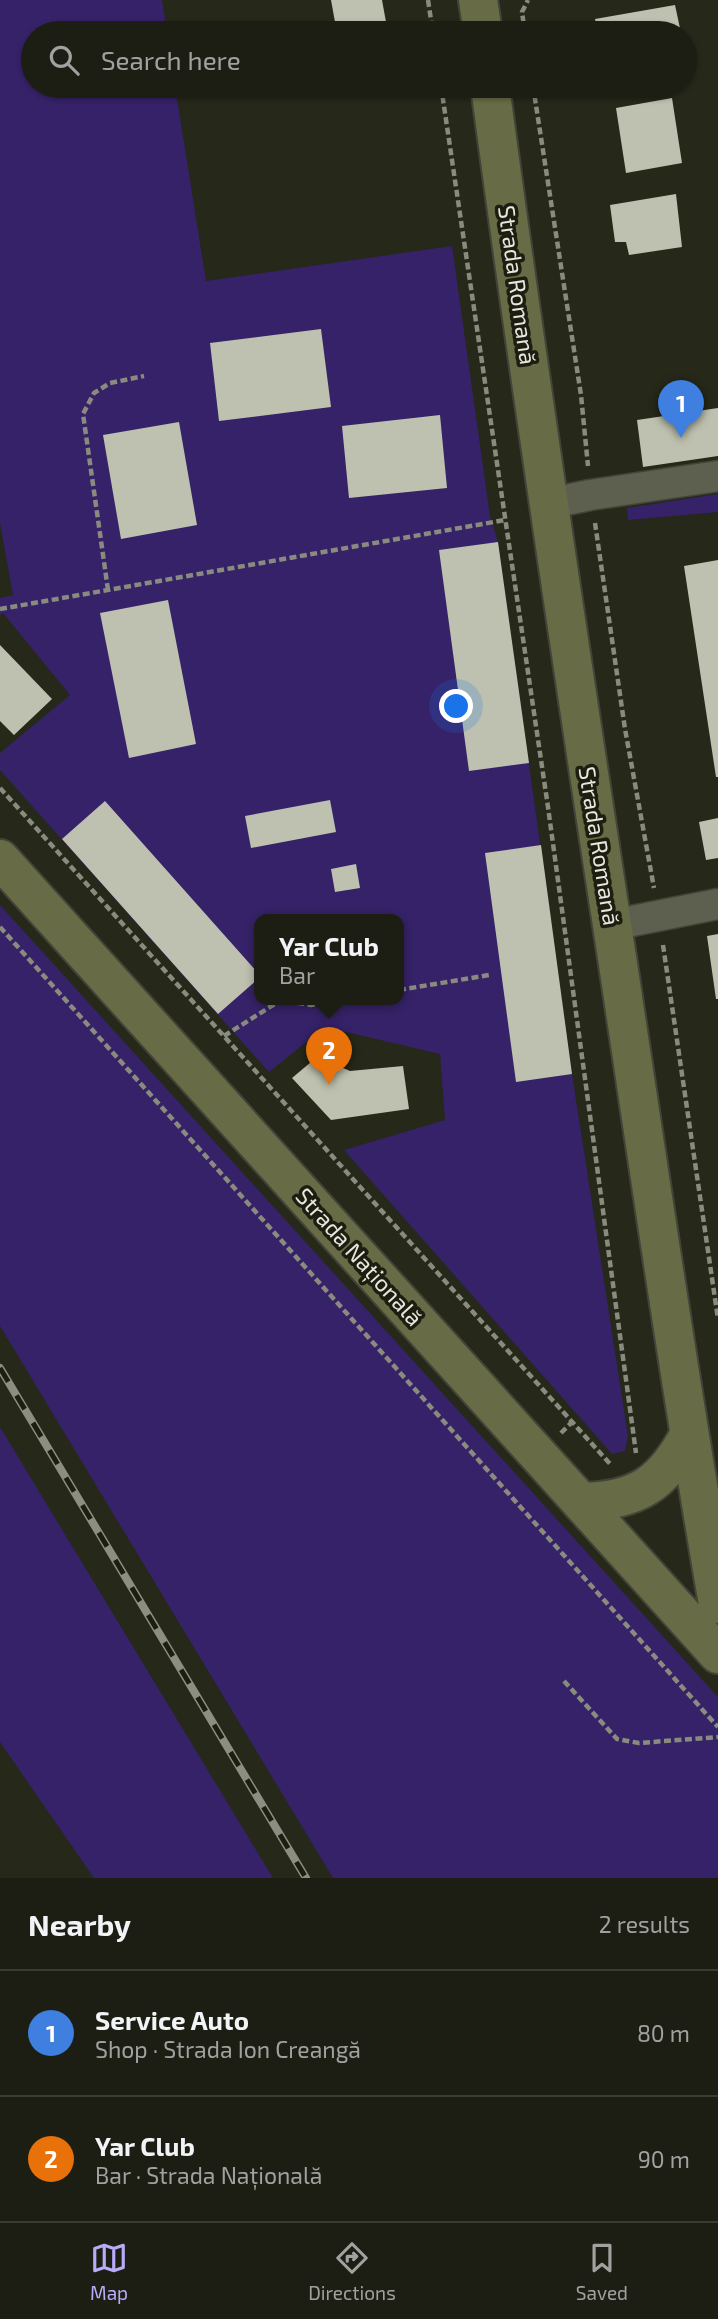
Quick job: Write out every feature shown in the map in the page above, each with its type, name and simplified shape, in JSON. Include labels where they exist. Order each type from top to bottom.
[{"type":"main road","points":[[478,0],[481,21]]},
{"type":"main road","name":"Strada Romană","points":[[492,98],[547,504],[689,1435],[718,1604]]},
{"type":"main road","name":"Strada Națională","points":[[0,859],[718,1654]]},
{"type":"main road","points":[[581,1502],[608,1501],[635,1493],[657,1479],[676,1459],[689,1435]]},
{"type":"street","points":[[547,504],[718,476]]},
{"type":"street","points":[[612,925],[718,904]]},
{"type":"path","points":[[428,0],[431,21]]},
{"type":"path","points":[[523,21],[522,12],[528,0]]},
{"type":"path","points":[[443,98],[550,821],[637,1452],[630,1458]]},
{"type":"path","points":[[108,590],[83,414],[94,393],[110,383],[144,376]]},
{"type":"path","points":[[0,609],[505,520]]},
{"type":"path","points":[[0,788],[611,1465],[623,1464]]},
{"type":"path","points":[[659,916],[718,1319]]},
{"type":"path","points":[[0,926],[718,1727]]},
{"type":"path","points":[[404,989],[489,975]]},
{"type":"path","points":[[224,1036],[273,1005]]},
{"type":"path","points":[[564,1681],[617,1740],[639,1743],[718,1737]]},
{"type":"shaded area","points":[[0,0],[162,0],[165,21],[21,21],[21,98],[177,98],[206,281],[452,246],[490,516],[498,542],[572,1074],[628,1436],[625,1451],[612,1454],[344,1150],[445,1120],[440,1054],[325,1027],[269,1072],[0,770],[0,753],[70,695],[3,613],[0,615],[0,598],[13,595],[0,523]]},
{"type":"shaded area","points":[[718,494],[718,512],[628,520],[627,508]]},
{"type":"shaded area","points":[[0,905],[718,1697],[718,1878],[333,1878],[0,1326]]},
{"type":"shaded area","points":[[0,1427],[273,1878],[94,1878],[0,1742]]},
{"type":"building","points":[[331,0],[382,0],[386,21],[335,21]]},
{"type":"building","points":[[675,5],[678,21],[595,21]]},
{"type":"building","points":[[672,98],[682,163],[626,173],[616,108]]},
{"type":"building","points":[[676,194],[682,247],[629,255],[626,242],[615,242],[610,205]]},
{"type":"building","points":[[321,329],[331,407],[219,421],[210,343]]},
{"type":"building","points":[[718,408],[718,456],[643,467],[637,420]]},
{"type":"building","points":[[440,415],[447,488],[349,498],[342,426]]},
{"type":"building","points":[[179,422],[197,525],[121,539],[103,435]]},
{"type":"building","points":[[498,542],[529,763],[469,771],[439,550]]},
{"type":"building","points":[[718,560],[718,777],[716,777],[684,566]]},
{"type":"building","points":[[168,600],[196,744],[129,758],[100,613]]},
{"type":"building","points":[[0,645],[52,699],[14,735],[0,721]]},
{"type":"building","points":[[330,800],[336,832],[251,848],[245,816]]},
{"type":"building","points":[[105,801],[254,968],[254,982],[218,1014],[62,839]]},
{"type":"building","points":[[718,818],[718,858],[706,860],[699,822]]},
{"type":"building","points":[[541,845],[572,1074],[516,1082],[485,853]]},
{"type":"building","points":[[356,864],[360,888],[335,892],[331,869]]},
{"type":"building","points":[[718,934],[718,999],[716,999],[707,936]]},
{"type":"building","points":[[323,1052],[334,1064],[350,1071],[403,1066],[409,1109],[331,1120],[292,1078]]},
{"type":"railway","points":[[0,1368],[306,1878]]},
{"type":"place","name":"Service Auto","points":[[681,438]]},
{"type":"place","name":"Yar Club","points":[[329,1085]]}]
